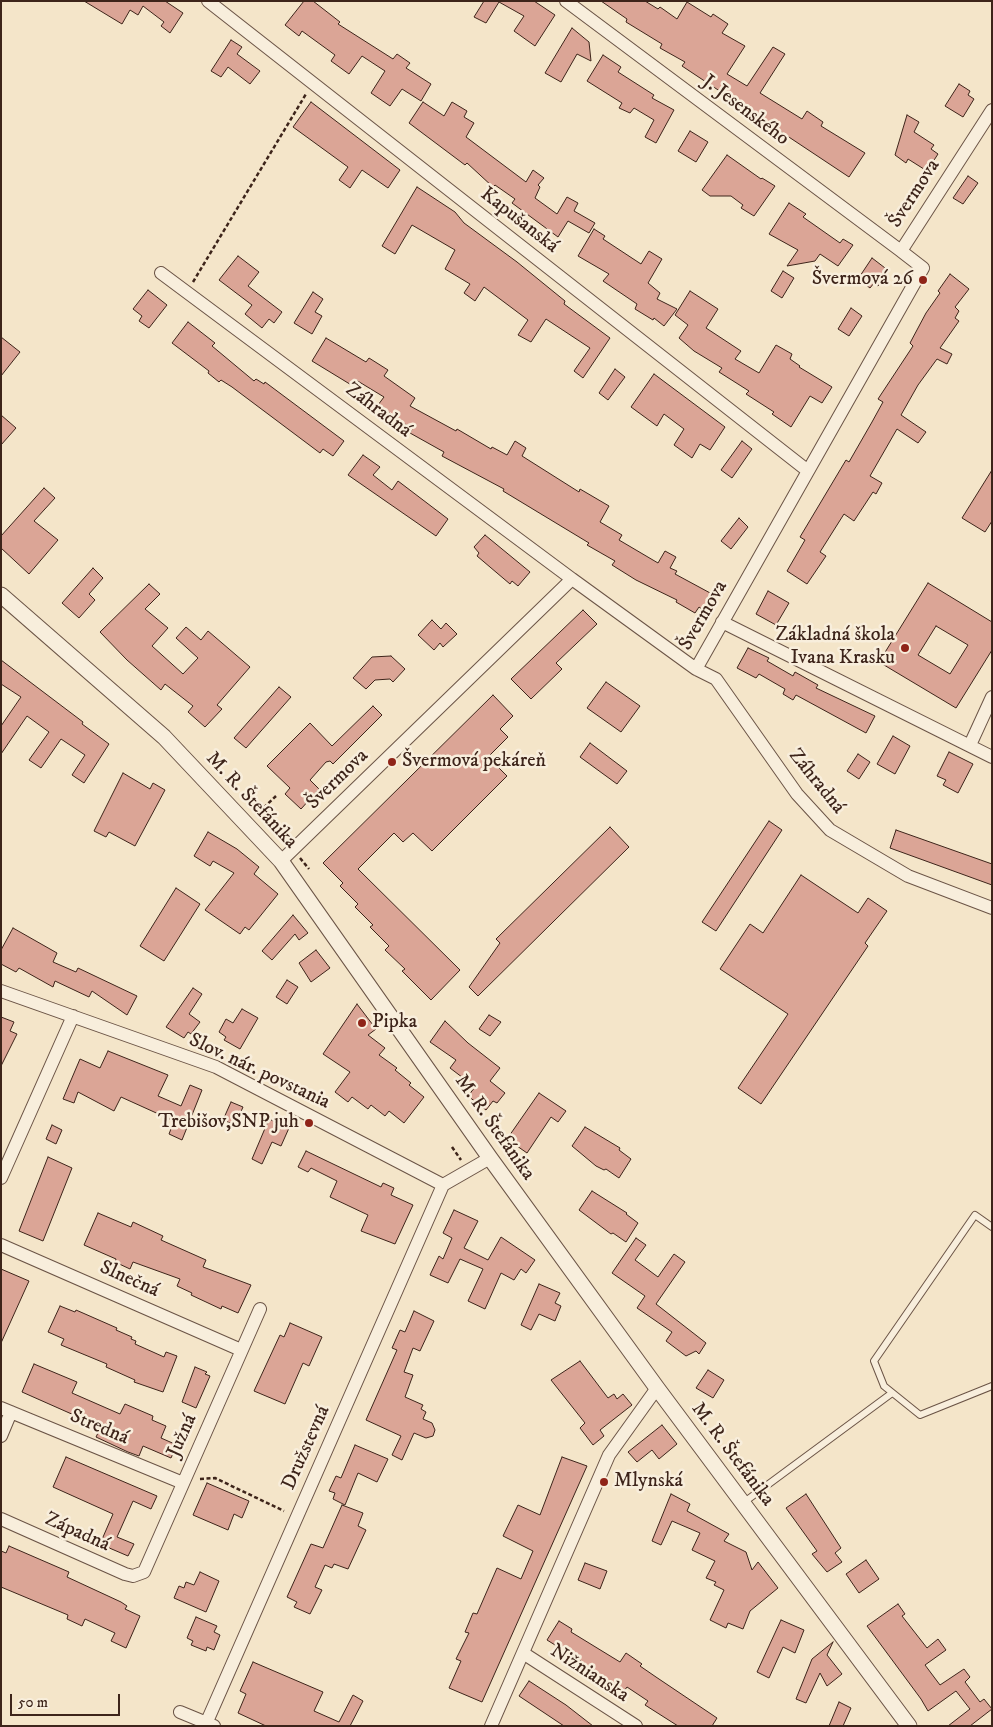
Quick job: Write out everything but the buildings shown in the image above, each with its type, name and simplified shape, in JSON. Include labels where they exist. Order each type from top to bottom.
[{"type":"street","name":"Kapušanská","points":[[208,1],[808,471]]},
{"type":"street","name":"J. Jesenského","points":[[566,1],[901,251]]},
{"type":"street","name":"Švermova","points":[[281,861],[572,580],[696,669],[923,268],[901,251],[992,110]]},
{"type":"street","name":"Záhradná","points":[[162,273],[572,580]]},
{"type":"street","name":"M. R. Štefánika","points":[[1,595],[164,737],[281,861],[490,1158],[657,1388],[909,1726]]},
{"type":"street","points":[[722,622],[992,757]]},
{"type":"street","name":"Záhradná","points":[[696,669],[716,679],[797,794],[830,830],[908,876],[992,908]]},
{"type":"street","points":[[970,745],[992,698]]},
{"type":"street","name":"Slov. nár. povstania","points":[[1,991],[216,1067],[443,1185]]},
{"type":"street","points":[[1,1178],[73,1016]]},
{"type":"street","points":[[443,1185],[490,1158]]},
{"type":"street","name":"Družstevná","points":[[209,1725],[297,1517],[443,1185]]},
{"type":"street","name":"Slnečná","points":[[1,1245],[241,1350]]},
{"type":"street","name":"Južná","points":[[139,1575],[148,1565],[260,1308]]},
{"type":"street","points":[[492,1726],[609,1455],[657,1388]]},
{"type":"street","points":[[1,1436],[6,1410]]},
{"type":"street","name":"Stredná","points":[[6,1410],[185,1479]]},
{"type":"street","name":"Západná","points":[[1,1519],[125,1574],[139,1575]]},
{"type":"street","name":"Nižnianska","points":[[523,1654],[636,1726]]},
{"type":"street","points":[[180,1712],[209,1725]]},
{"type":"lane","points":[[992,1227],[975,1215],[874,1361],[884,1386],[920,1415],[992,1386]]},
{"type":"lane","points":[[744,1503],[892,1393]]},
{"type":"path","points":[[187,292],[313,84]]},
{"type":"path","points":[[259,812],[276,796]]},
{"type":"path","points":[[185,1479],[202,1480],[215,1478],[297,1517]]},
{"type":"place","name":"Švermová 26","points":[[923,280]]},
{"type":"place","name":"Základná škola Ivana Krasku","points":[[905,648]]},
{"type":"place","name":"Švermová pekáreň","points":[[392,762]]},
{"type":"place","name":"Pipka","points":[[362,1023]]},
{"type":"place","name":"Trebišov,SNP juh","points":[[309,1123]]},
{"type":"place","name":"Mlynská","points":[[604,1482]]}]
